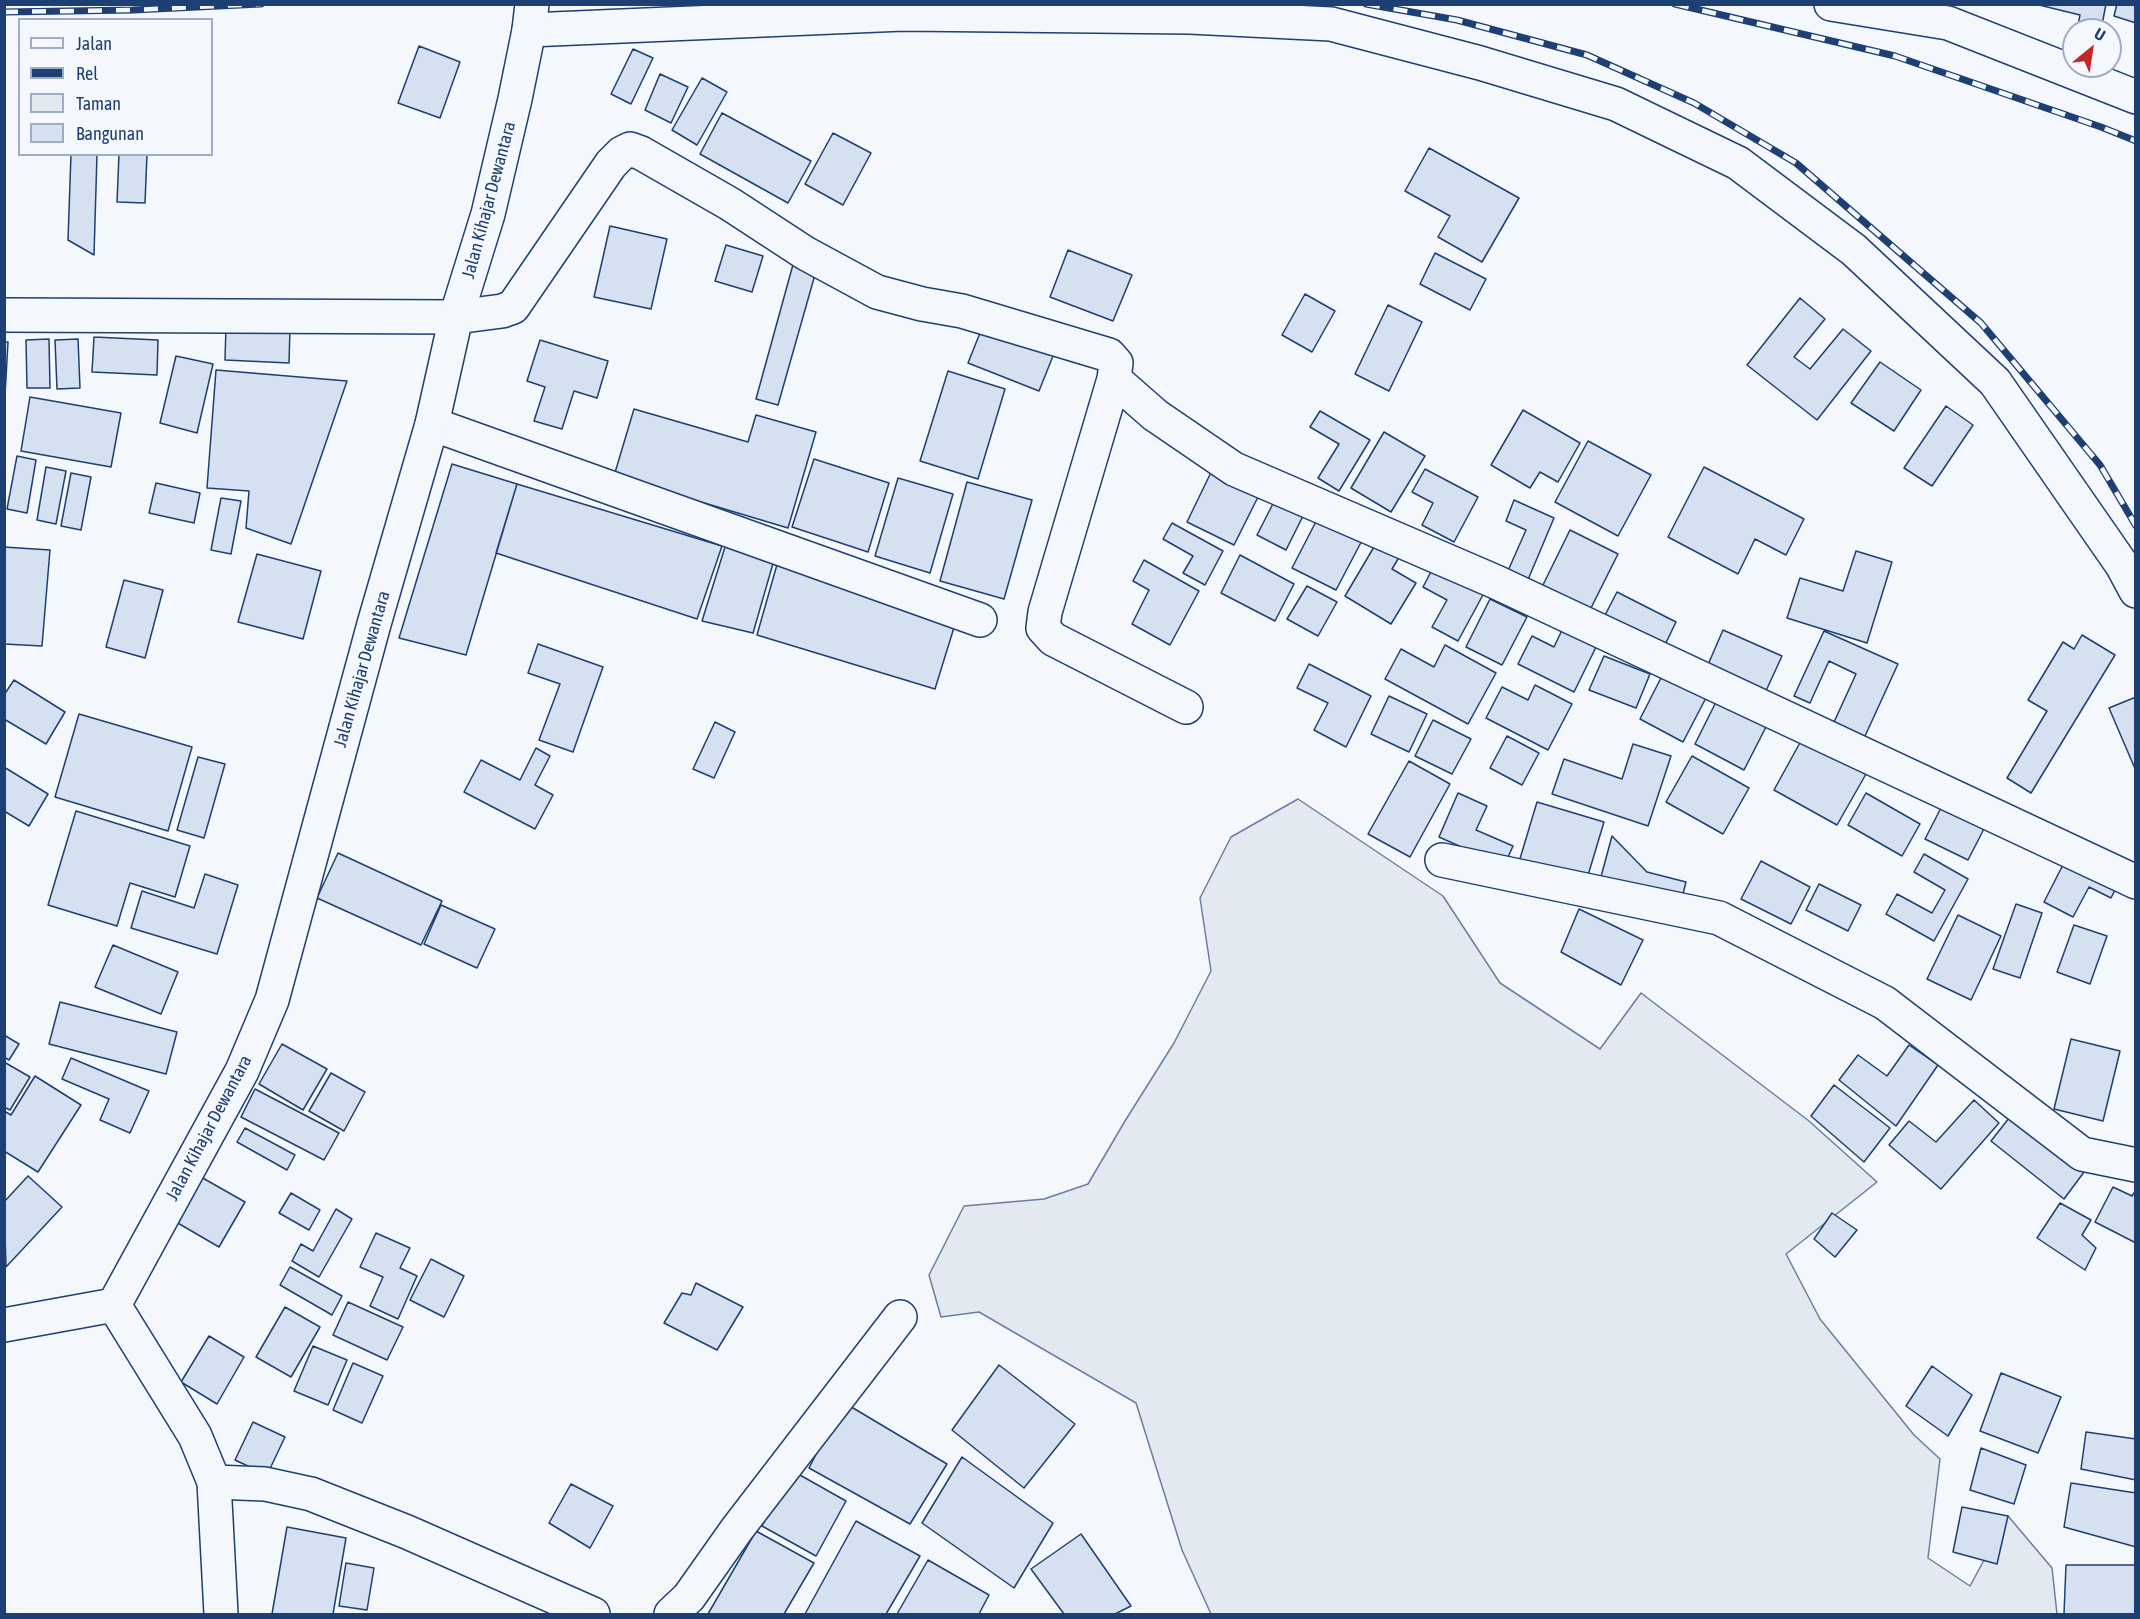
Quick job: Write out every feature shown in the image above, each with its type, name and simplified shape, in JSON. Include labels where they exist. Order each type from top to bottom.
[{"type":"street","points":[[1831,4],[1948,23],[2136,97]]},
{"type":"street","points":[[531,17],[903,14],[1190,17],[1331,24],[1480,63],[1616,104],[1738,163],[1854,250],[1987,374],[1995,382],[2122,565],[2136,591]]},
{"type":"street","name":"Jalan Kihajar Dewantara","points":[[114,1305],[242,1071],[272,999],[374,624],[432,424],[456,317],[488,214],[531,17]]},
{"type":"street","points":[[4,315],[456,317],[502,311],[513,307],[611,164],[622,153],[630,149],[730,204],[805,253],[877,292],[922,304],[962,311],[1098,351],[1114,358],[1116,363],[1114,380],[1045,612],[1043,628],[1053,639],[1186,707]]},
{"type":"street","points":[[1114,380],[1155,415],[1234,469],[1496,582],[2136,882]]},
{"type":"street","points":[[432,424],[980,620]]},
{"type":"street","points":[[1442,860],[1719,918],[1885,1003],[2082,1154],[2136,1165]]},
{"type":"street","points":[[4,1325],[114,1305],[195,1436],[214,1482],[221,1614]]},
{"type":"street","points":[[671,1614],[689,1597],[737,1529],[900,1317]]},
{"type":"street","points":[[214,1482],[265,1484],[311,1494],[407,1532],[593,1614]]},
{"type":"green space","points":[[1298,799],[1443,896],[1500,983],[1600,1049],[1641,993],[1809,1121],[1877,1182],[1786,1254],[1820,1319],[1914,1435],[1940,1459],[1928,1558],[1970,1586],[2008,1516],[2052,1568],[2057,1614],[1211,1614],[1182,1550],[1136,1403],[979,1312],[941,1317],[929,1275],[964,1206],[1044,1199],[1088,1184],[1174,1043],[1211,971],[1200,898],[1231,837]]},
{"type":"building","points":[[2035,4],[2106,4],[2103,18],[2079,18],[2080,15]]},
{"type":"building","points":[[2117,4],[2136,4],[2136,23],[2114,16]]},
{"type":"building","points":[[419,46],[460,62],[440,118],[398,103]]},
{"type":"building","points":[[633,49],[653,58],[631,104],[611,94]]},
{"type":"building","points":[[660,74],[688,87],[671,123],[645,110]]},
{"type":"building","points":[[702,78],[727,92],[697,145],[672,130]]},
{"type":"building","points":[[722,113],[811,161],[788,203],[700,154]]},
{"type":"building","points":[[833,133],[871,153],[843,205],[805,184]]},
{"type":"building","points":[[1429,148],[1519,198],[1482,262],[1438,237],[1450,216],[1405,191]]},
{"type":"building","points":[[71,156],[97,156],[94,255],[68,240]]},
{"type":"building","points":[[119,156],[147,156],[145,203],[117,202]]},
{"type":"building","points":[[610,226],[667,239],[651,309],[594,297]]},
{"type":"building","points":[[726,245],[763,256],[752,292],[715,281]]},
{"type":"building","points":[[797,250],[820,257],[778,405],[756,399]]},
{"type":"building","points":[[1068,250],[1132,275],[1113,321],[1050,297]]},
{"type":"building","points":[[1435,253],[1486,279],[1470,310],[1420,284]]},
{"type":"building","points":[[1305,294],[1335,311],[1312,352],[1282,335]]},
{"type":"building","points":[[1800,298],[1825,319],[1794,357],[1810,369],[1843,329],[1871,351],[1817,420],[1747,365]]},
{"type":"building","points":[[1388,305],[1422,322],[1389,391],[1355,374]]},
{"type":"building","points":[[986,318],[1057,346],[1039,391],[968,363]]},
{"type":"building","points":[[226,325],[290,328],[289,363],[225,360]]},
{"type":"building","points":[[94,337],[158,340],[157,375],[92,372]]},
{"type":"building","points":[[49,339],[50,388],[27,388],[26,340]]},
{"type":"building","points":[[78,339],[80,388],[57,389],[55,340]]},
{"type":"building","points":[[540,340],[608,361],[597,398],[574,391],[562,429],[534,421],[545,387],[527,381]]},
{"type":"building","points":[[4,342],[8,342],[4,414]]},
{"type":"building","points":[[176,356],[213,364],[197,433],[160,423]]},
{"type":"building","points":[[1880,362],[1921,390],[1894,431],[1851,403]]},
{"type":"building","points":[[216,370],[347,381],[291,544],[246,528],[249,491],[207,488]]},
{"type":"building","points":[[948,371],[1005,389],[978,479],[920,461]]},
{"type":"building","points":[[30,397],[121,413],[111,467],[21,451]]},
{"type":"building","points":[[1946,406],[1973,425],[1932,486],[1904,468]]},
{"type":"building","points":[[634,409],[748,442],[756,415],[816,432],[788,528],[614,476]]},
{"type":"building","points":[[1523,410],[1580,443],[1558,482],[1540,472],[1530,488],[1491,465]]},
{"type":"building","points":[[1320,411],[1370,440],[1339,491],[1318,478],[1339,444],[1310,427]]},
{"type":"building","points":[[1384,432],[1425,456],[1391,512],[1351,488]]},
{"type":"building","points":[[1588,441],[1651,475],[1618,536],[1555,502]]},
{"type":"building","points":[[17,456],[36,460],[27,513],[7,509]]},
{"type":"building","points":[[814,459],[889,483],[868,552],[792,527]]},
{"type":"building","points":[[1217,460],[1265,483],[1234,545],[1187,522]]},
{"type":"building","points":[[452,464],[517,484],[466,655],[399,638]]},
{"type":"building","points":[[46,467],[66,471],[56,524],[37,520]]},
{"type":"building","points":[[1704,467],[1804,519],[1786,555],[1755,539],[1738,574],[1668,537]]},
{"type":"building","points":[[1425,469],[1478,497],[1454,542],[1422,525],[1433,503],[1412,492]]},
{"type":"building","points":[[71,473],[91,477],[81,530],[61,526]]},
{"type":"building","points":[[898,478],[953,494],[930,573],[875,556]]},
{"type":"building","points":[[967,482],[1032,500],[1004,599],[940,581]]},
{"type":"building","points":[[156,483],[200,493],[194,523],[149,513]]},
{"type":"building","points":[[517,484],[722,546],[697,619],[496,553]]},
{"type":"building","points":[[1279,492],[1308,506],[1286,550],[1257,535]]},
{"type":"building","points":[[221,498],[241,501],[231,554],[211,550]]},
{"type":"building","points":[[1514,500],[1554,518],[1527,582],[1507,573],[1526,530],[1506,521]]},
{"type":"building","points":[[1323,508],[1367,531],[1336,590],[1292,568]]},
{"type":"building","points":[[1172,523],[1223,551],[1205,585],[1183,573],[1193,556],[1163,539]]},
{"type":"building","points":[[1570,530],[1618,554],[1588,614],[1540,591]]},
{"type":"building","points":[[1381,535],[1404,549],[1392,569],[1416,583],[1391,624],[1345,596]]},
{"type":"building","points":[[4,547],[50,550],[42,646],[4,644]]},
{"type":"building","points":[[725,547],[774,560],[753,633],[702,621]]},
{"type":"building","points":[[1856,551],[1892,562],[1867,643],[1787,618],[1800,578],[1843,591]]},
{"type":"building","points":[[257,554],[321,571],[303,639],[238,622]]},
{"type":"building","points":[[1240,555],[1294,584],[1275,621],[1221,593]]},
{"type":"building","points":[[1144,560],[1199,591],[1170,645],[1132,624],[1149,590],[1133,581]]},
{"type":"building","points":[[778,561],[956,621],[935,689],[757,635]]},
{"type":"building","points":[[1434,566],[1484,593],[1458,641],[1432,627],[1447,600],[1423,587]]},
{"type":"building","points":[[124,580],[163,590],[145,658],[106,647]]},
{"type":"building","points":[[1307,586],[1337,602],[1318,636],[1287,619]]},
{"type":"building","points":[[1617,592],[1676,622],[1662,651],[1602,621]]},
{"type":"building","points":[[1490,599],[1527,617],[1502,665],[1466,647]]},
{"type":"building","points":[[1563,628],[1597,645],[1574,692],[1518,664],[1532,636],[1554,647]]},
{"type":"building","points":[[1723,630],[1782,656],[1765,693],[1707,667]]},
{"type":"building","points":[[1824,631],[1898,664],[1860,747],[1829,733],[1856,674],[1829,661],[1810,703],[1794,696]]},
{"type":"building","points":[[2082,635],[2115,655],[2031,793],[2007,778],[2047,711],[2028,700],[2063,642],[2074,649]]},
{"type":"building","points":[[538,644],[603,667],[573,752],[539,740],[560,684],[528,673]]},
{"type":"building","points":[[1445,645],[1496,673],[1468,724],[1385,679],[1401,649],[1434,667]]},
{"type":"building","points":[[1604,656],[1650,674],[1636,708],[1589,690]]},
{"type":"building","points":[[1309,664],[1371,696],[1346,747],[1314,730],[1328,703],[1297,688]]},
{"type":"building","points":[[1664,672],[1708,694],[1683,742],[1640,719]]},
{"type":"building","points":[[14,680],[65,712],[46,744],[4,719],[4,695]]},
{"type":"building","points":[[1535,685],[1572,704],[1548,750],[1486,718],[1502,687],[1528,700]]},
{"type":"building","points":[[1389,696],[1427,714],[1409,752],[1371,734]]},
{"type":"building","points":[[2136,697],[2136,771],[2109,708]]},
{"type":"building","points":[[1717,700],[1767,725],[1744,770],[1695,744]]},
{"type":"building","points":[[79,714],[192,747],[168,831],[55,797]]},
{"type":"building","points":[[1433,720],[1471,739],[1452,774],[1415,756]]},
{"type":"building","points":[[715,722],[735,732],[714,778],[693,769]]},
{"type":"building","points":[[1507,736],[1539,753],[1522,785],[1490,768]]},
{"type":"building","points":[[1802,739],[1866,774],[1837,825],[1774,790]]},
{"type":"building","points":[[1633,744],[1671,756],[1648,826],[1552,794],[1564,759],[1622,779]]},
{"type":"building","points":[[536,748],[550,756],[535,785],[553,795],[535,829],[464,792],[481,760],[520,780]]},
{"type":"building","points":[[1692,756],[1749,788],[1723,834],[1666,802]]},
{"type":"building","points":[[198,757],[225,764],[204,838],[177,830]]},
{"type":"building","points":[[1409,761],[1450,784],[1410,857],[1368,834]]},
{"type":"building","points":[[4,767],[48,794],[29,826],[4,811]]},
{"type":"building","points":[[1458,793],[1487,806],[1476,830],[1513,846],[1504,866],[1439,837]]},
{"type":"building","points":[[1866,793],[1920,824],[1902,856],[1848,825]]},
{"type":"building","points":[[1537,802],[1604,822],[1586,882],[1519,862]]},
{"type":"building","points":[[1944,802],[1987,823],[1968,860],[1925,839]]},
{"type":"building","points":[[76,811],[190,846],[175,897],[130,883],[117,926],[48,905]]},
{"type":"building","points":[[1612,836],[1647,872],[1686,882],[1680,906],[1599,884]]},
{"type":"building","points":[[338,853],[442,901],[421,945],[317,898]]},
{"type":"building","points":[[1924,854],[1968,879],[1934,941],[1886,914],[1897,894],[1932,913],[1945,890],[1914,872]]},
{"type":"building","points":[[2068,855],[2119,882],[2111,898],[2089,887],[2073,917],[2044,902]]},
{"type":"building","points":[[1761,861],[1810,887],[1791,924],[1741,899]]},
{"type":"building","points":[[205,874],[238,885],[217,954],[131,928],[142,891],[194,908]]},
{"type":"building","points":[[1819,884],[1861,905],[1848,931],[1806,910]]},
{"type":"building","points":[[2016,904],[2042,913],[2020,978],[1993,969]]},
{"type":"building","points":[[441,905],[495,929],[477,968],[424,944]]},
{"type":"building","points":[[1579,909],[1643,940],[1621,985],[1561,952]]},
{"type":"building","points":[[1958,915],[2001,936],[1971,1000],[1927,979]]},
{"type":"building","points":[[2074,925],[2107,936],[2090,984],[2057,972]]},
{"type":"building","points":[[113,945],[178,972],[161,1014],[95,987]]},
{"type":"building","points":[[60,1002],[177,1032],[166,1074],[49,1044]]},
{"type":"building","points":[[4,1035],[19,1044],[9,1060],[4,1057]]},
{"type":"building","points":[[2071,1039],[2120,1051],[2103,1121],[2054,1109]]},
{"type":"building","points":[[282,1044],[327,1069],[303,1110],[259,1084]]},
{"type":"building","points":[[1909,1045],[1938,1065],[1896,1126],[1839,1080],[1858,1055],[1887,1076]]},
{"type":"building","points":[[71,1058],[149,1091],[130,1133],[100,1120],[109,1099],[62,1079]]},
{"type":"building","points":[[4,1062],[30,1077],[10,1110],[4,1107]]},
{"type":"building","points":[[331,1073],[365,1092],[344,1131],[309,1111]]},
{"type":"building","points":[[35,1076],[81,1105],[38,1172],[4,1151],[4,1111],[11,1115]]},
{"type":"building","points":[[1834,1085],[1890,1128],[1864,1162],[1811,1116]]},
{"type":"building","points":[[255,1089],[339,1133],[324,1160],[241,1117]]},
{"type":"building","points":[[1974,1100],[1999,1123],[1941,1189],[1889,1145],[1909,1121],[1936,1142]]},
{"type":"building","points":[[2013,1113],[2087,1168],[2064,1199],[1991,1141]]},
{"type":"building","points":[[245,1128],[295,1155],[287,1170],[237,1142]]},
{"type":"building","points":[[28,1176],[62,1207],[6,1267],[4,1202]]},
{"type":"building","points":[[201,1177],[245,1202],[219,1247],[176,1222]]},
{"type":"building","points":[[2113,1187],[2132,1196],[2136,1190],[2136,1243],[2095,1222]]},
{"type":"building","points":[[291,1193],[320,1210],[309,1230],[279,1213]]},
{"type":"building","points":[[2060,1203],[2091,1220],[2082,1235],[2096,1248],[2085,1270],[2037,1238]]},
{"type":"building","points":[[336,1209],[352,1219],[319,1277],[292,1261],[301,1244],[313,1251]]},
{"type":"building","points":[[1832,1213],[1857,1230],[1835,1257],[1814,1239]]},
{"type":"building","points":[[376,1233],[410,1248],[400,1268],[417,1276],[398,1319],[370,1306],[383,1277],[360,1267]]},
{"type":"building","points":[[431,1259],[464,1276],[444,1317],[410,1300]]},
{"type":"building","points":[[290,1267],[342,1296],[332,1315],[280,1285]]},
{"type":"building","points":[[696,1283],[743,1307],[717,1350],[664,1323],[682,1293],[691,1295]]},
{"type":"building","points":[[348,1302],[403,1327],[387,1360],[333,1335]]},
{"type":"building","points":[[285,1307],[320,1327],[291,1377],[256,1357]]},
{"type":"building","points":[[209,1336],[244,1357],[217,1404],[181,1382]]},
{"type":"building","points":[[313,1346],[347,1360],[328,1405],[294,1391]]},
{"type":"building","points":[[353,1363],[383,1376],[362,1423],[333,1410]]},
{"type":"building","points":[[999,1365],[1075,1424],[1024,1488],[952,1430]]},
{"type":"building","points":[[1932,1366],[1972,1395],[1948,1436],[1906,1406]]},
{"type":"building","points":[[2001,1373],[2061,1397],[2038,1453],[1980,1431]]},
{"type":"building","points":[[843,1402],[947,1464],[910,1524],[809,1468]]},
{"type":"building","points":[[253,1422],[285,1437],[267,1475],[235,1460]]},
{"type":"building","points":[[2086,1432],[2136,1439],[2136,1480],[2081,1469]]},
{"type":"building","points":[[1981,1448],[2026,1465],[2014,1504],[1970,1490]]},
{"type":"building","points":[[962,1457],[1053,1523],[1014,1588],[922,1523]]},
{"type":"building","points":[[791,1470],[846,1501],[816,1556],[762,1526]]},
{"type":"building","points":[[2071,1483],[2136,1493],[2136,1547],[2064,1527]]},
{"type":"building","points":[[571,1484],[613,1506],[590,1548],[549,1523]]},
{"type":"building","points":[[1962,1507],[2008,1516],[1997,1564],[1953,1552]]},
{"type":"building","points":[[856,1521],[920,1556],[886,1614],[805,1614]]},
{"type":"building","points":[[287,1527],[346,1538],[333,1614],[272,1614]]},
{"type":"building","points":[[756,1531],[814,1563],[784,1614],[708,1614]]},
{"type":"building","points":[[1081,1534],[1131,1606],[1115,1614],[1064,1614],[1031,1569]]},
{"type":"building","points":[[928,1560],[989,1595],[979,1614],[897,1614]]},
{"type":"building","points":[[346,1563],[374,1568],[367,1610],[339,1606]]},
{"type":"building","points":[[2066,1565],[2136,1565],[2136,1614],[2064,1614]]},
{"type":"railway","points":[[4,12],[133,10],[261,4]]},
{"type":"railway","points":[[1366,4],[1457,20],[1587,55],[1694,103],[1796,163],[1981,323],[2100,465],[2136,526]]},
{"type":"railway","points":[[1675,4],[1895,56],[2136,141]]}]
